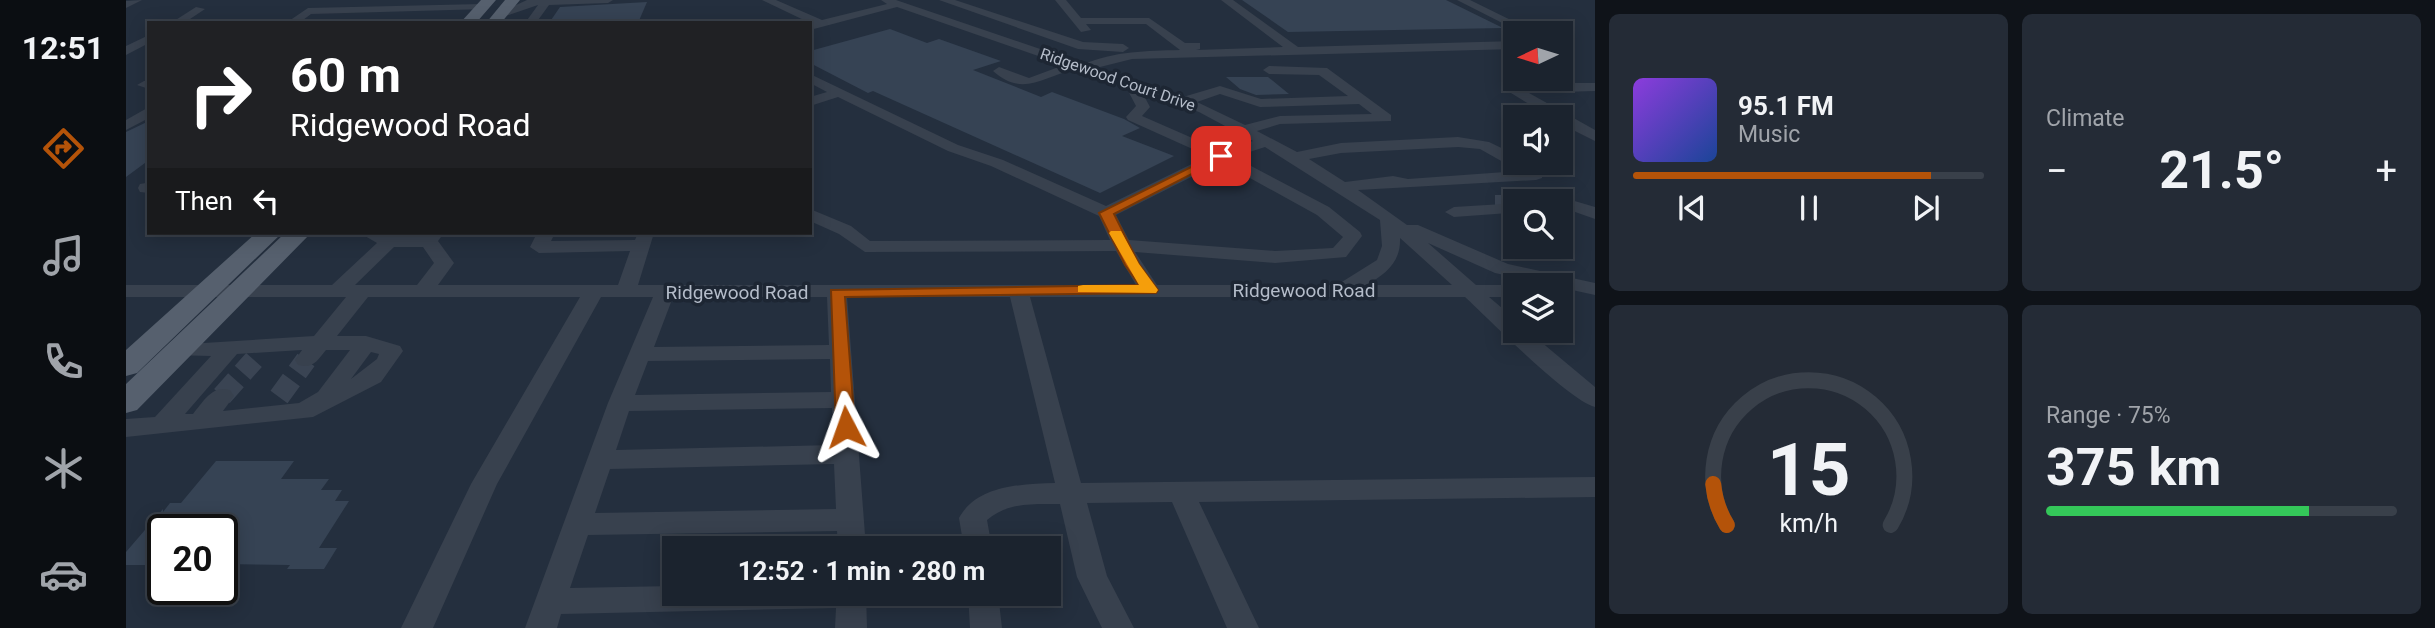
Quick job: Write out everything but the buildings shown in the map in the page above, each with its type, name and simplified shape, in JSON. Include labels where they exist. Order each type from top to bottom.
[{"type":"main road","points":[[496,19],[513,0]]},
{"type":"main road","points":[[469,21],[485,3]]},
{"type":"main road","points":[[126,366],[268,235]]},
{"type":"main road","points":[[126,402],[297,235]]},
{"type":"street","points":[[126,5],[137,0]]},
{"type":"street","points":[[412,9],[424,0]]},
{"type":"street","points":[[496,19],[518,5],[538,1],[608,0]]},
{"type":"street","points":[[766,0],[807,21]]},
{"type":"street","points":[[944,0],[1051,36],[1105,48],[1198,46],[1162,15]]},
{"type":"street","points":[[1060,0],[1105,48]]},
{"type":"street","points":[[1226,0],[1296,51]]},
{"type":"street","points":[[1462,0],[1506,21]]},
{"type":"street","points":[[531,21],[538,1]]},
{"type":"street","points":[[815,25],[892,2]]},
{"type":"street","name":"Ridgewood Court Drive","points":[[892,2],[1205,109],[1295,157],[1389,218],[1556,368],[1595,399]]},
{"type":"street","points":[[294,21],[311,9],[437,16],[485,3]]},
{"type":"street","points":[[179,21],[200,9]]},
{"type":"street","points":[[345,12],[412,9],[437,16]]},
{"type":"street","points":[[1078,21],[1149,20],[1156,23],[1182,47]]},
{"type":"street","points":[[1051,36],[1067,30]]},
{"type":"street","points":[[126,37],[133,33],[147,33]]},
{"type":"street","points":[[126,51],[147,39]]},
{"type":"street","points":[[1029,82],[1107,59],[1132,55],[1503,44]]},
{"type":"street","points":[[999,71],[1048,89]]},
{"type":"street","points":[[1242,130],[1280,120],[1386,118],[1322,71],[1269,71]]},
{"type":"street","points":[[812,79],[872,106],[953,148],[998,163],[1106,213],[1122,247],[1150,290]]},
{"type":"street","points":[[812,215],[845,230],[865,246],[1170,248],[1245,257],[1313,258],[1339,253],[1353,236],[1323,211],[1221,156],[1133,117],[1143,107],[1131,83]]},
{"type":"street","points":[[1538,105],[1518,93],[1533,87],[1595,87]]},
{"type":"street","points":[[1183,102],[1220,90],[1260,103],[1362,100]]},
{"type":"street","points":[[812,101],[839,92]]},
{"type":"street","points":[[1260,103],[1280,120]]},
{"type":"street","points":[[126,126],[147,112]]},
{"type":"street","points":[[1573,125],[1595,136]]},
{"type":"street","points":[[1106,213],[1221,156],[1265,142]]},
{"type":"street","points":[[1295,157],[1341,148],[1473,148],[1503,166]]},
{"type":"street","points":[[1345,187],[1393,181],[1408,184],[1503,170]]},
{"type":"street","points":[[1573,204],[1582,206],[1595,215]]},
{"type":"street","points":[[1573,211],[1595,215]]},
{"type":"street","points":[[1342,290],[1386,265],[1392,254],[1389,218],[1502,269],[1595,291]]},
{"type":"street","points":[[373,235],[389,242],[431,237],[444,263],[423,290]]},
{"type":"street","points":[[545,235],[539,247],[644,239],[625,292]]},
{"type":"street","points":[[337,291],[389,242]]},
{"type":"street","points":[[1018,289],[1092,577],[1118,628]]},
{"type":"street","name":"Ridgewood Road","points":[[126,290],[837,293],[1018,289],[1503,291]]},
{"type":"street","points":[[313,352],[363,290]]},
{"type":"street","points":[[417,628],[484,484],[594,291]]},
{"type":"street","points":[[1573,292],[1595,291]]},
{"type":"street","points":[[665,292],[620,403],[546,615],[677,606]]},
{"type":"street","points":[[578,524],[852,534],[837,293]]},
{"type":"street","points":[[254,360],[270,343]]},
{"type":"street","points":[[126,428],[200,421],[273,406],[304,411],[326,398],[366,343],[313,352],[270,343],[230,349],[180,350]]},
{"type":"street","points":[[162,425],[230,349]]},
{"type":"street","points":[[640,354],[841,352]]},
{"type":"street","points":[[200,421],[222,396]]},
{"type":"street","points":[[620,403],[844,400]]},
{"type":"street","points":[[600,460],[848,454]]},
{"type":"street","points":[[1181,491],[1243,628]]},
{"type":"street","points":[[976,536],[973,518],[993,501],[1021,494],[1181,491],[1591,491]]},
{"type":"street","points":[[851,606],[851,628]]},
{"type":"street","points":[[984,606],[986,628]]},
{"type":"tunnel","points":[[1495,203],[1503,203]]},
{"type":"tunnel","points":[[222,396],[254,360]]},
{"type":"tunnel","points":[[279,397],[306,360]]},
{"type":"slow traffic","points":[[1083,289],[1150,290],[1132,265],[1116,233]]},
{"type":"route","points":[[846,427],[837,293],[1018,289],[1150,290],[1132,265],[1106,213],[1221,156]]}]
